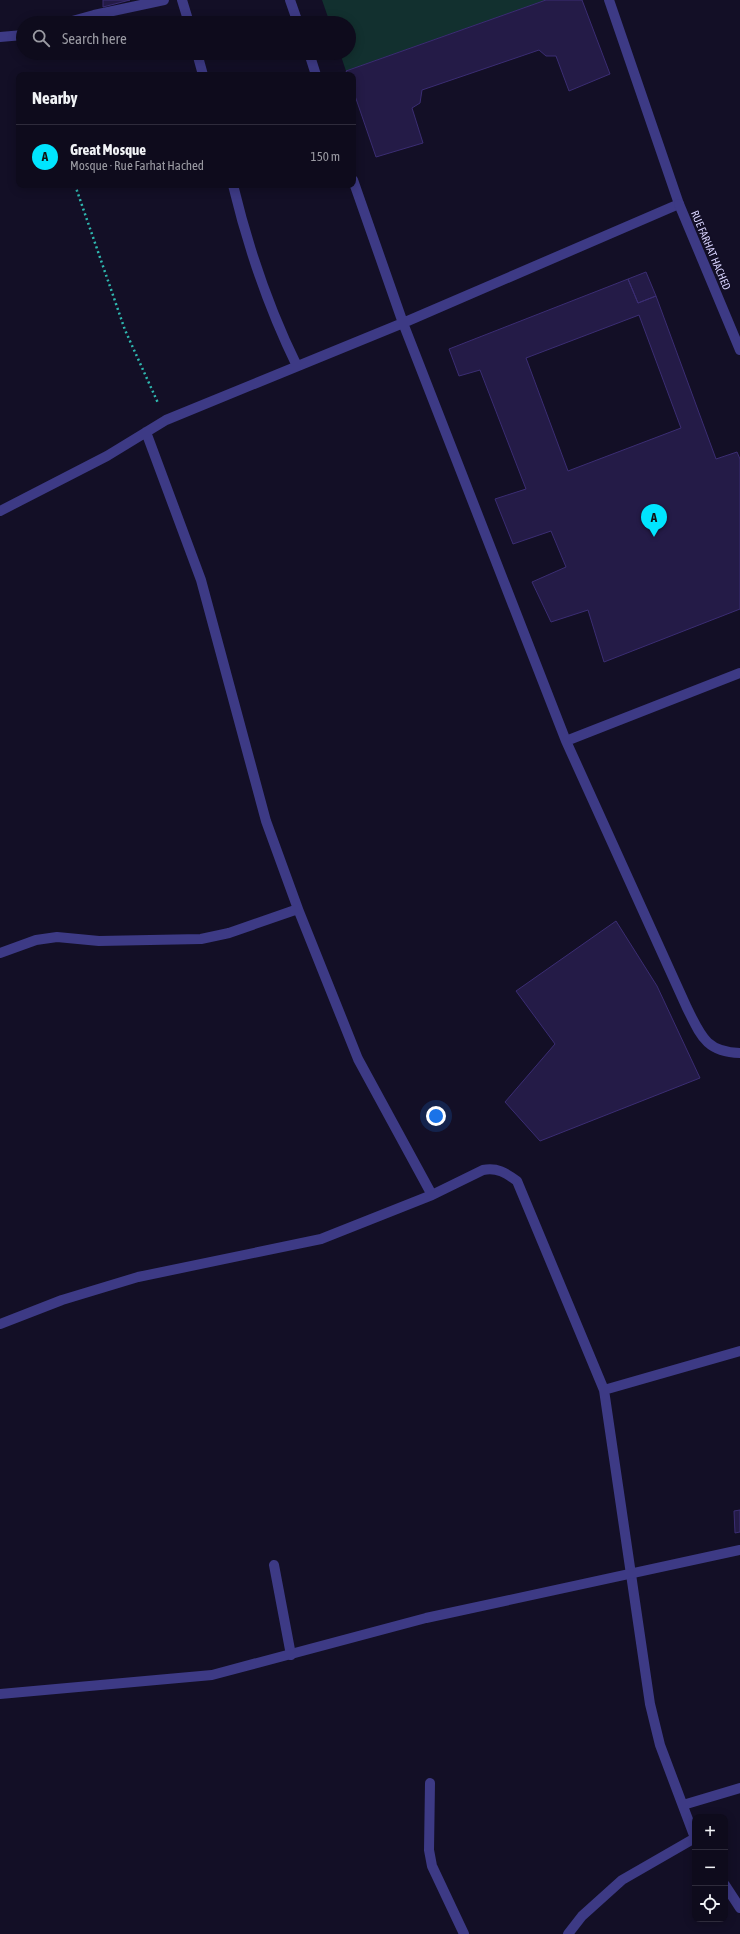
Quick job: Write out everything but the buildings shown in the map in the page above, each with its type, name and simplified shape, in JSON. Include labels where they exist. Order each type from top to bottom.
[{"type":"street","points":[[90,16],[164,0]]},
{"type":"street","points":[[182,0],[186,16]]},
{"type":"street","points":[[290,0],[296,16]]},
{"type":"street","name":"RUE FARHAT HACHED","points":[[609,0],[679,204],[740,350]]},
{"type":"street","points":[[0,37],[16,36]]},
{"type":"street","points":[[199,60],[202,72]]},
{"type":"street","points":[[311,60],[315,72]]},
{"type":"street","points":[[234,188],[239,210],[278,327],[297,366]]},
{"type":"street","points":[[356,188],[403,323],[566,741],[702,1038],[711,1046],[722,1052],[740,1053]]},
{"type":"street","points":[[0,511],[107,456],[166,420],[403,323],[679,204]]},
{"type":"street","points":[[146,432],[201,580],[266,821],[298,909],[358,1059],[432,1195]]},
{"type":"street","points":[[566,741],[740,673]]},
{"type":"street","points":[[0,953],[36,940],[57,937],[99,941],[201,939],[229,933],[298,909]]},
{"type":"street","points":[[0,1324],[62,1300],[138,1277],[320,1239],[432,1195],[490,1168],[500,1170],[517,1181],[604,1390],[650,1704],[660,1745],[692,1830]]},
{"type":"street","points":[[604,1390],[740,1351]]},
{"type":"street","points":[[0,1694],[212,1675],[292,1655],[426,1618],[740,1550]]},
{"type":"street","points":[[274,1565],[292,1655]]},
{"type":"street","points":[[430,1783],[430,1850],[432,1866],[464,1934]]},
{"type":"street","points":[[683,1805],[740,1788]]},
{"type":"street","points":[[568,1934],[582,1916],[622,1880],[692,1840]]},
{"type":"street","points":[[726,1886],[740,1908]]},
{"type":"path","points":[[76,188],[125,330],[166,420]]},
{"type":"green space","points":[[322,0],[546,0],[346,71],[342,60],[356,60],[356,16],[328,16]]},
{"type":"place","name":"Great Mosque","points":[[654,537]]}]
